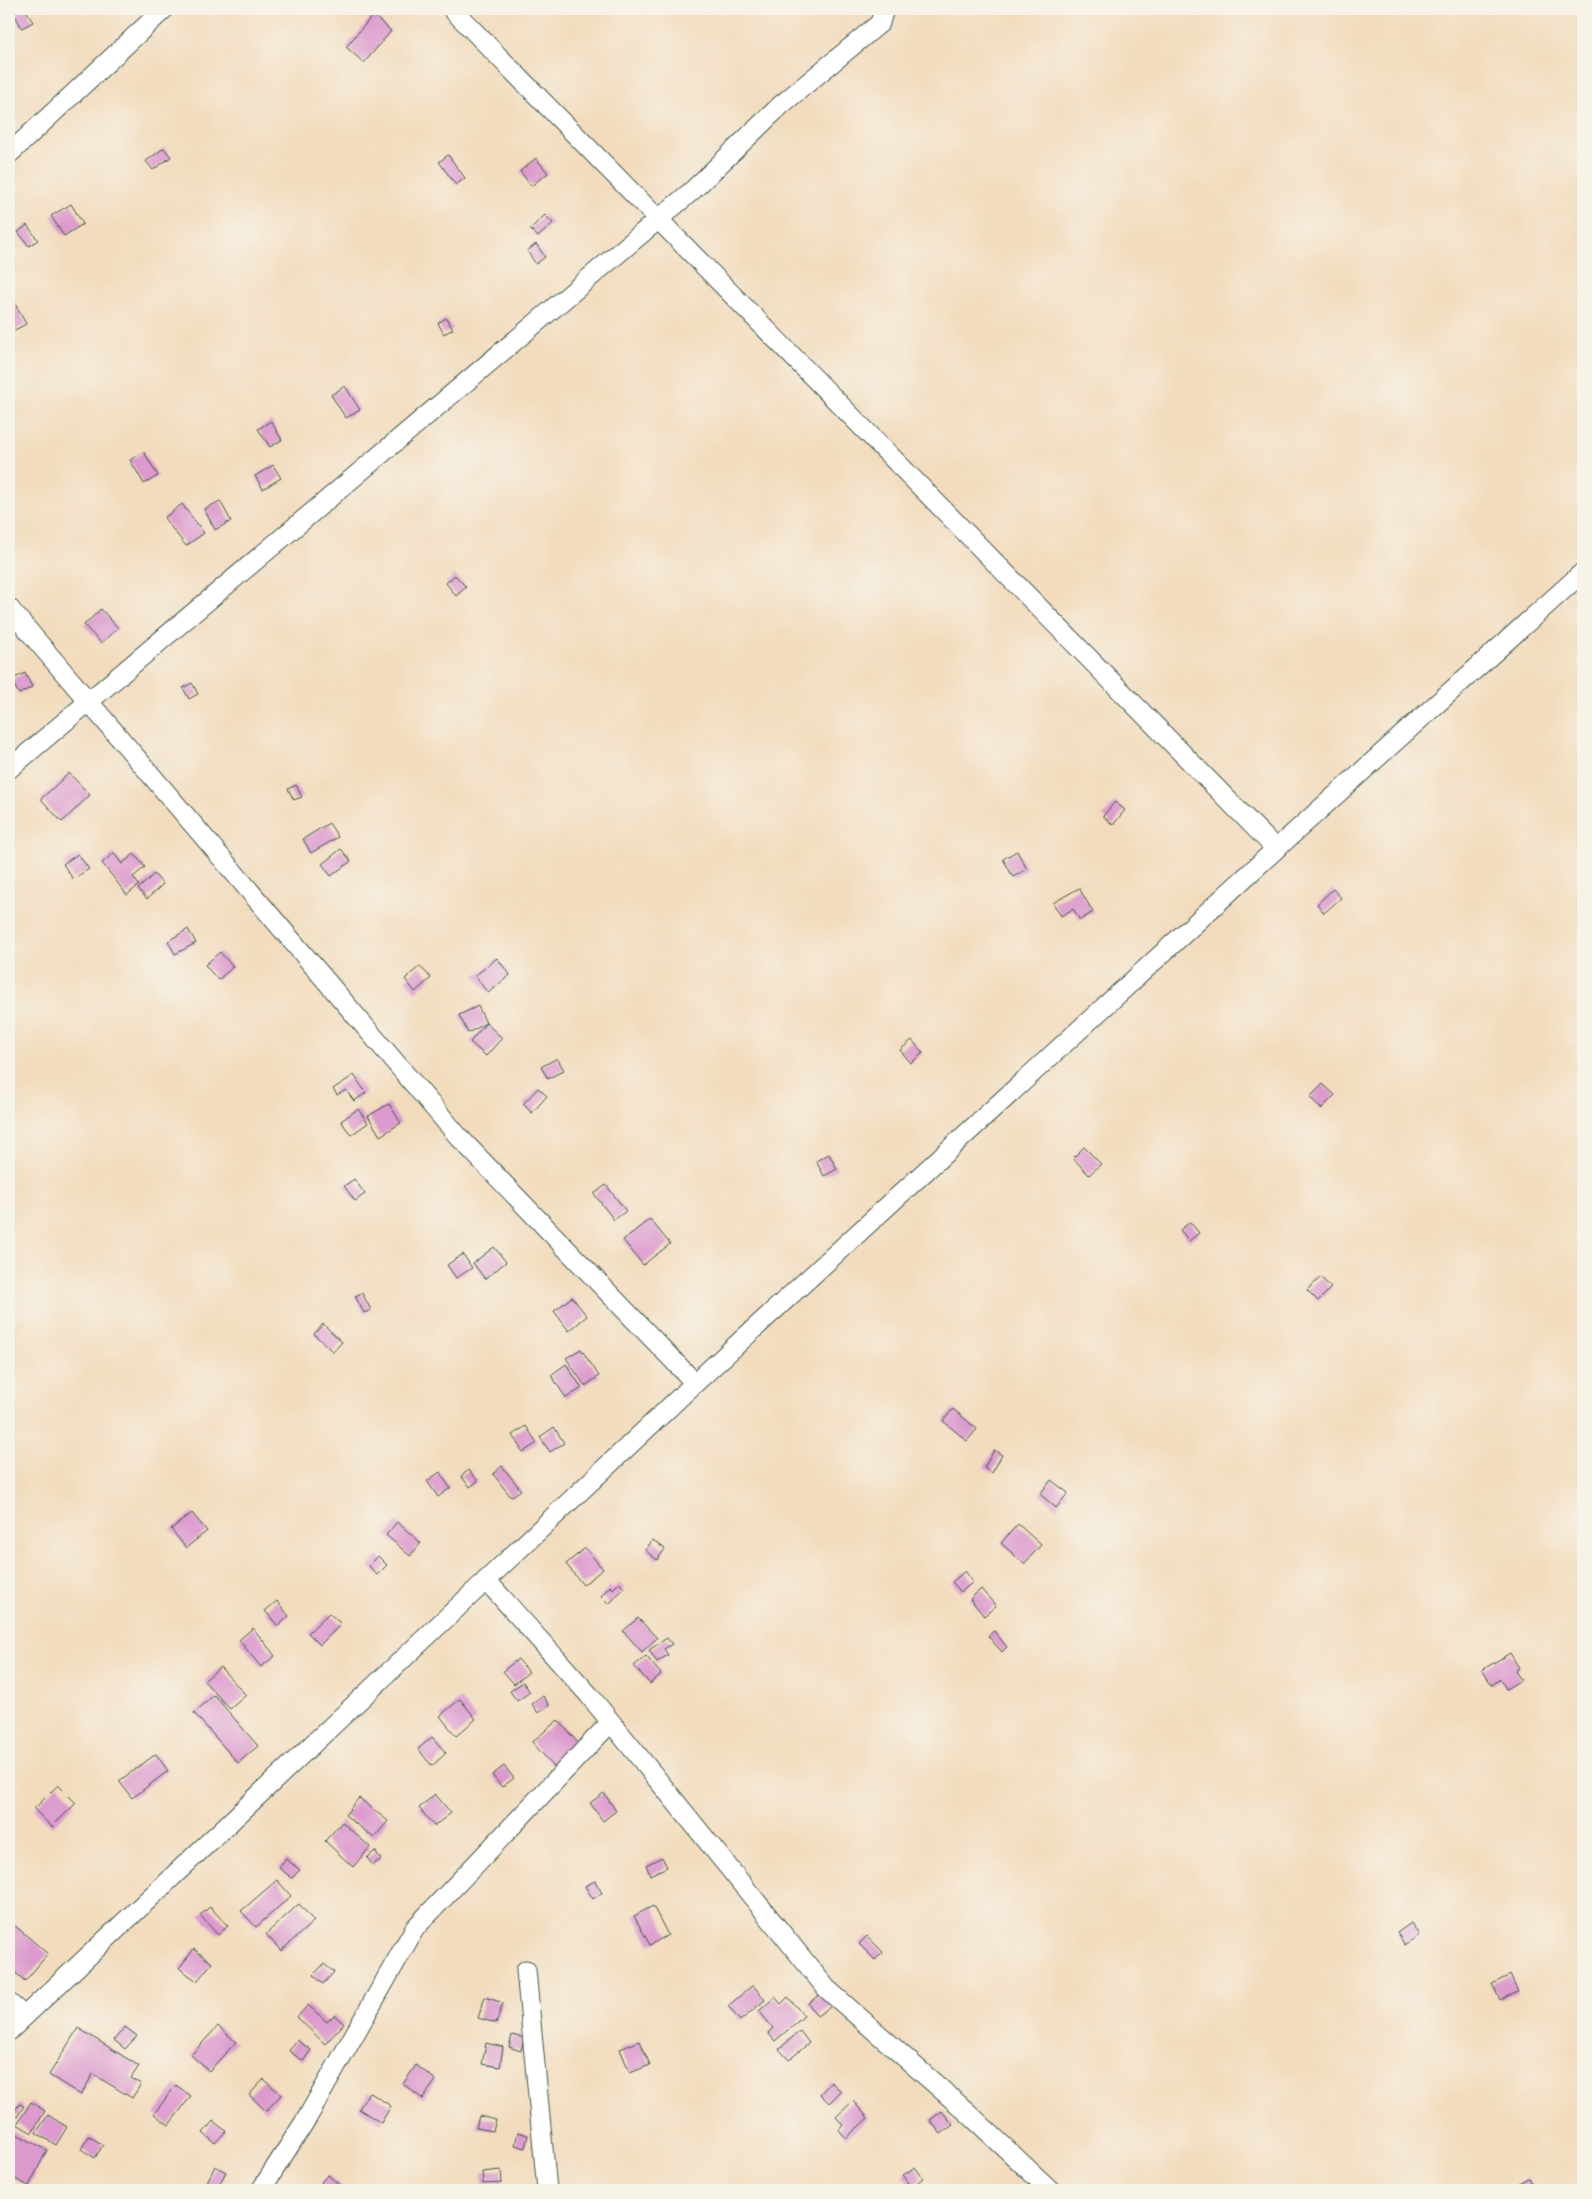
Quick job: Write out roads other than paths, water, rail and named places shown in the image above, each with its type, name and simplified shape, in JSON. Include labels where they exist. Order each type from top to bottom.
[{"type":"street","points":[[9,154],[164,9]]},
{"type":"street","points":[[452,9],[1276,849]]},
{"type":"street","points":[[9,769],[88,700],[693,190],[781,104],[880,23],[884,9]]},
{"type":"street","points":[[9,2031],[695,1383],[1276,849],[1583,572]]},
{"type":"street","points":[[9,608],[458,1136],[695,1383]]},
{"type":"street","points":[[486,1580],[611,1722],[827,1989],[966,2112],[1050,2190]]},
{"type":"street","points":[[261,2190],[307,2118],[415,1928],[611,1722]]},
{"type":"street","points":[[526,1970],[547,2190]]},
{"type":"street","points":[[9,2003],[24,2016]]}]
